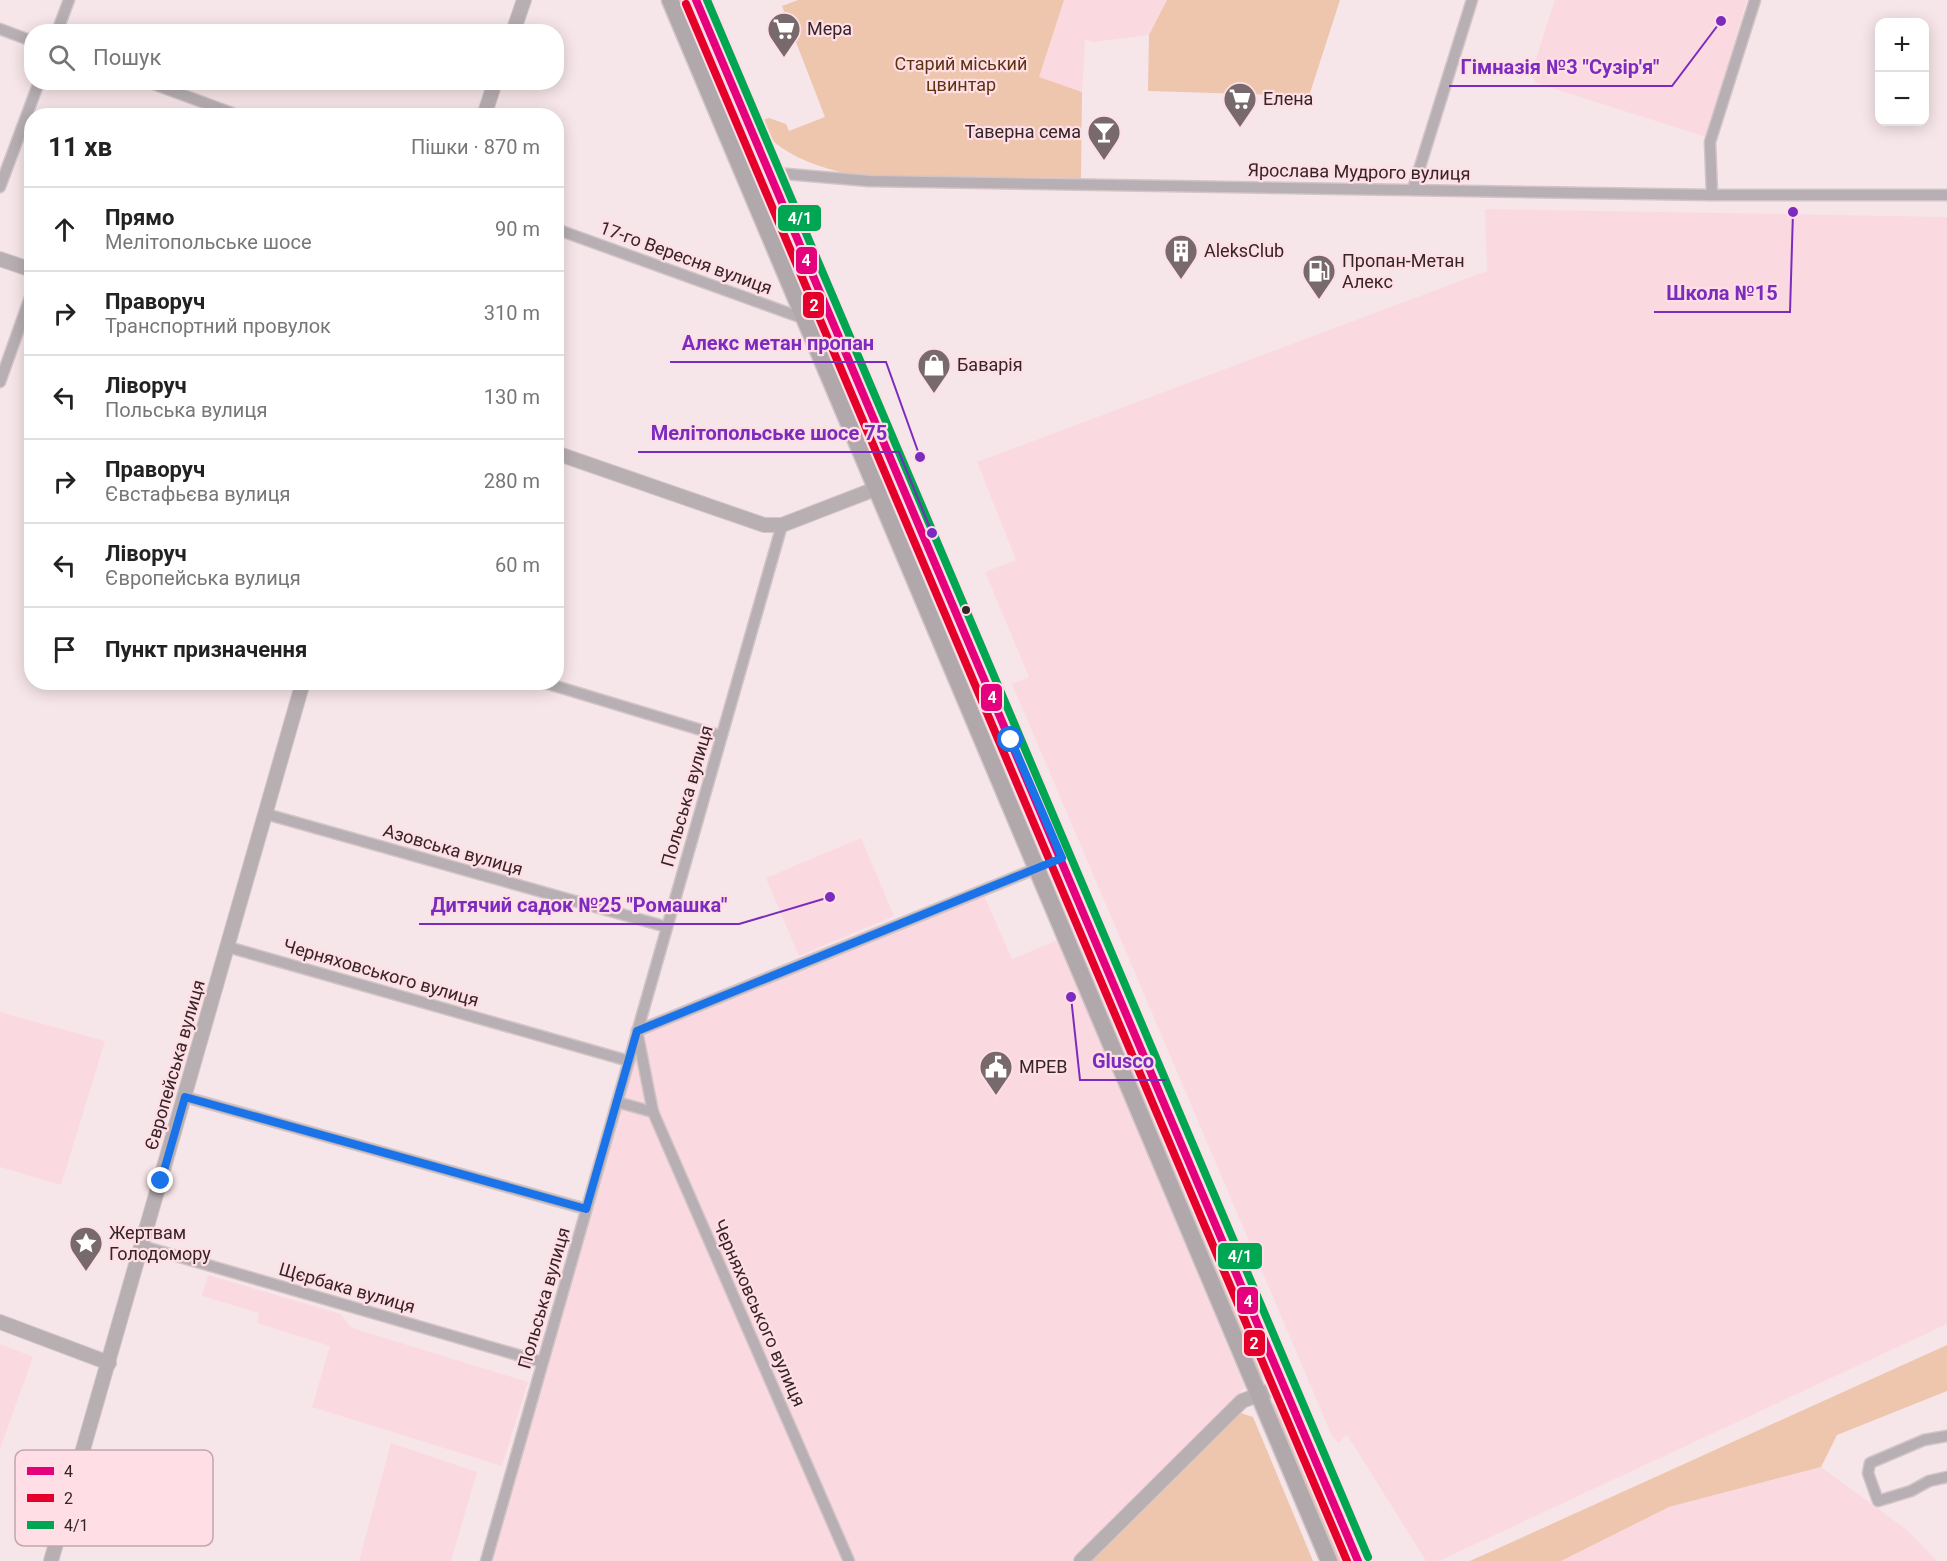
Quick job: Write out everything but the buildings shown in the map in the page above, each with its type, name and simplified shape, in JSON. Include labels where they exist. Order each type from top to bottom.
[{"type":"main road","points":[[670,0],[1329,1561]]},
{"type":"main road","points":[[696,0],[1062,858],[1282,1386],[1358,1561]]},
{"type":"street","points":[[60,24],[69,0]]},
{"type":"street","points":[[516,24],[524,0]]},
{"type":"street","points":[[1413,189],[1472,0]]},
{"type":"street","points":[[1712,195],[1710,142],[1755,0]]},
{"type":"street","points":[[0,29],[24,38]]},
{"type":"street","points":[[29,108],[36,90]]},
{"type":"street","points":[[170,90],[218,108]]},
{"type":"street","points":[[487,108],[492,90]]},
{"type":"street","points":[[0,187],[24,122]]},
{"type":"street","name":"Ярослава Мудрого вулиця","points":[[740,170],[869,182],[1712,195],[1947,195]]},
{"type":"street","name":"17-го Вересня вулиця","points":[[564,232],[805,319]]},
{"type":"street","points":[[0,259],[24,267]]},
{"type":"street","points":[[0,382],[24,314]]},
{"type":"street","points":[[564,456],[745,521],[764,525],[782,525],[901,479]]},
{"type":"street","name":"Польська вулиця","points":[[486,1561],[782,525]]},
{"type":"street","points":[[564,689],[721,736]]},
{"type":"street","name":"Європейська вулиця","points":[[83,1450],[301,690]]},
{"type":"street","name":"Азовська вулиця","points":[[266,814],[667,927]]},
{"type":"street","points":[[637,1031],[1062,858]]},
{"type":"street","name":"Черняховського вулиця","points":[[228,947],[628,1060]]},
{"type":"street","name":"Черняховського вулиця","points":[[637,1031],[653,1112],[849,1561]]},
{"type":"street","points":[[185,1097],[586,1209]]},
{"type":"street","points":[[617,1102],[653,1112]]},
{"type":"street","name":"Щєрбака вулиця","points":[[142,1246],[542,1362]]},
{"type":"street","points":[[0,1322],[108,1363]]},
{"type":"street","points":[[1081,1561],[1242,1401],[1282,1386]]},
{"type":"street","points":[[1947,1436],[1924,1440],[1870,1463],[1868,1473],[1878,1501],[1911,1491],[1929,1481],[1947,1477]]},
{"type":"street","name":"Європейська вулиця","points":[[51,1561],[55,1546]]},
{"type":"shaded area","points":[[1064,0],[1167,0],[1149,35],[1094,42],[1085,40],[1082,92],[1038,77]]},
{"type":"shaded area","points":[[1555,0],[1747,0],[1706,137],[1536,83],[1531,74]]},
{"type":"shaded area","points":[[1485,209],[1947,217],[1947,1324],[1439,1561],[1426,1561],[1353,1444],[1346,1435],[1339,1443],[1332,1436],[1012,684],[1029,677],[985,572],[1016,560],[977,462],[1487,271]]},
{"type":"shaded area","points":[[861,838],[894,916],[799,956],[766,878]]},
{"type":"shaded area","points":[[984,895],[1012,959],[1058,940],[1245,1388],[1072,1561],[492,1561],[641,1034]]},
{"type":"shaded area","points":[[0,1012],[105,1041],[61,1185],[0,1167]]},
{"type":"shaded area","points":[[208,1275],[340,1314],[352,1328],[528,1382],[502,1466],[312,1407],[330,1346],[257,1323],[259,1313],[202,1296]]},
{"type":"shaded area","points":[[0,1344],[33,1357],[0,1449]]},
{"type":"shaded area","points":[[391,1443],[477,1472],[451,1561],[359,1561]]},
{"type":"shaded area","points":[[1821,1467],[1907,1530],[1937,1561],[1561,1561],[1669,1507]]},
{"type":"green space","points":[[677,0],[690,0],[750,145],[747,149],[742,149]]},
{"type":"green space","name":"Старий міський цвинтар","points":[[798,0],[1064,0],[1039,77],[1082,92],[1081,178],[852,175],[814,164],[780,147],[761,129],[765,119],[769,118],[786,124],[789,131],[825,117],[782,6]]},
{"type":"green space","points":[[1167,0],[1340,0],[1309,96],[1148,91],[1149,35]]},
{"type":"green space","points":[[766,183],[889,473],[886,477],[879,475],[757,189],[759,184]]},
{"type":"green space","points":[[900,502],[1051,853],[1050,858],[1046,860],[1041,857],[893,508]]},
{"type":"green space","points":[[1057,870],[1082,929],[1079,933],[1072,931],[1048,876],[1050,872]]},
{"type":"green space","points":[[1083,943],[1088,943],[1123,1026],[1120,1030],[1113,1028],[1079,949]]},
{"type":"green space","points":[[1136,1055],[1270,1373],[1267,1379],[1260,1377],[1127,1061],[1128,1056]]},
{"type":"green space","points":[[1947,1345],[1947,1391],[1837,1435],[1821,1467],[1669,1507],[1561,1561],[1470,1561]]},
{"type":"green space","points":[[1276,1399],[1282,1400],[1351,1561],[1338,1561],[1273,1405]]},
{"type":"green space","points":[[1241,1413],[1253,1417],[1313,1561],[1089,1561]]},
{"type":"transit line","name":"4","points":[[696,0],[1358,1561]]},
{"type":"transit line","name":"4/1","points":[[707,0],[1368,1557]]},
{"type":"transit line","name":"2","points":[[686,4],[1347,1561]]},
{"type":"place","name":"Гімназія №3 \"Сузір'я\"","points":[[1721,21]]},
{"type":"place","name":"Мера","points":[[784,58]]},
{"type":"place","name":"Елена","points":[[1240,128]]},
{"type":"place","name":"Таверна сема","points":[[1104,161]]},
{"type":"place","name":"Школа №15","points":[[1793,212]]},
{"type":"place","name":"AleksClub","points":[[1181,280]]},
{"type":"place","name":"Пропан-Метан Алекс","points":[[1319,300]]},
{"type":"place","name":"Баварія","points":[[934,394]]},
{"type":"place","name":"Алекс метан пропан","points":[[920,457]]},
{"type":"place","name":"Мелітопольське шосе 75","points":[[932,533]]},
{"type":"place","name":"Дитячий садок №25 \"Ромашка\"","points":[[830,897]]},
{"type":"place","name":"Glusco","points":[[1071,997]]},
{"type":"place","name":"МРЕВ","points":[[996,1096]]},
{"type":"place","name":"Жертвам Голодомору","points":[[86,1272]]},
{"type":"route","points":[[161,1181],[185,1097],[586,1209],[637,1031],[1062,858],[1011,740]]}]
